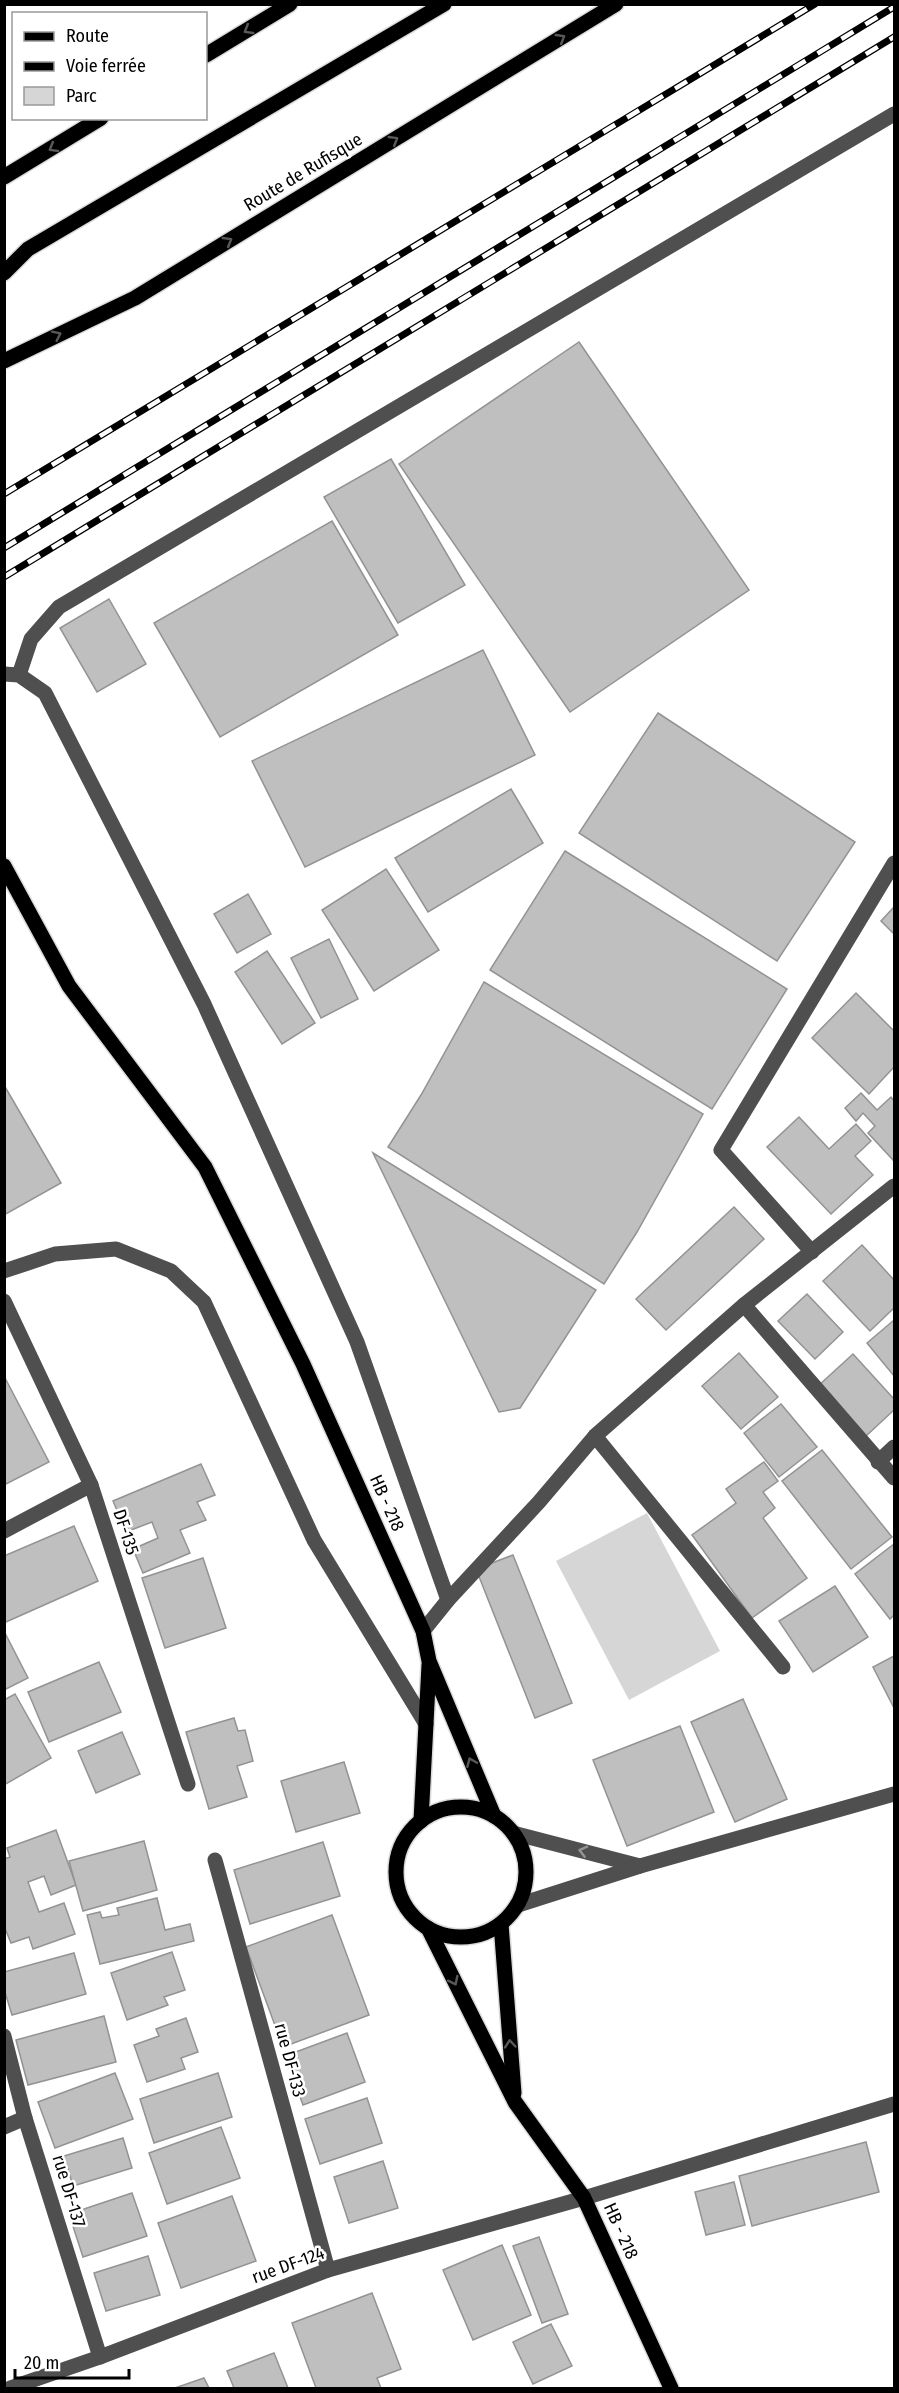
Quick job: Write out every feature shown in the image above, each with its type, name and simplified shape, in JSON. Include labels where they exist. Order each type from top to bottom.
[{"type":"main road","points":[[207,54],[290,4]]},
{"type":"main road","points":[[4,273],[28,249],[444,4]]},
{"type":"main road","name":"Route de Rufisque","points":[[4,361],[135,298],[616,4]]},
{"type":"main road","points":[[4,177],[98,120]]},
{"type":"main road","name":"HB - 218","points":[[4,866],[69,986],[205,1167],[303,1364],[423,1631],[429,1661],[494,1816]]},
{"type":"main road","name":"HB - 218","points":[[421,1821],[429,1661]]},
{"type":"main road","points":[[469,1808],[494,1816],[513,1833],[524,1855],[526,1881],[518,1905],[501,1924],[478,1936],[452,1937],[428,1928],[408,1912],[397,1889],[396,1863],[404,1839],[421,1821],[444,1809],[469,1808]]},
{"type":"main road","points":[[501,1924],[515,2102]]},
{"type":"main road","name":"HB - 218","points":[[428,1928],[515,2102],[585,2198],[671,2388]]},
{"type":"street","points":[[448,1600],[357,1342],[204,1004],[45,693],[11,674],[32,639],[59,607],[894,114]]},
{"type":"street","points":[[812,1251],[721,1150],[894,863]]},
{"type":"street","points":[[423,1631],[595,1436],[744,1305],[894,1185]]},
{"type":"street","points":[[4,1271],[55,1254],[116,1249],[171,1271],[204,1302],[315,1540],[426,1724]]},
{"type":"street","name":"DF-135","points":[[4,1301],[91,1485],[188,1784]]},
{"type":"street","points":[[744,1305],[894,1478]]},
{"type":"street","points":[[595,1436],[783,1667]]},
{"type":"street","points":[[878,1461],[894,1447]]},
{"type":"street","points":[[4,1531],[91,1485]]},
{"type":"street","points":[[518,1905],[640,1866],[894,1794]]},
{"type":"street","points":[[513,1833],[640,1866]]},
{"type":"street","name":"rue DF-133","points":[[215,1860],[328,2270]]},
{"type":"street","name":"rue DF-137","points":[[4,2036],[25,2118],[100,2357]]},
{"type":"street","name":"rue DF-124","points":[[10,2388],[100,2357],[328,2270],[585,2198],[894,2104]]},
{"type":"street","points":[[4,2127],[25,2118]]},
{"type":"green space","points":[[647,1513],[720,1651],[629,1700],[556,1561]]},
{"type":"building","points":[[579,342],[749,590],[570,712],[399,464]]},
{"type":"building","points":[[391,459],[465,585],[398,623],[324,497]]},
{"type":"building","points":[[332,521],[398,635],[220,737],[154,623]]},
{"type":"building","points":[[109,599],[146,664],[97,692],[60,628]]},
{"type":"building","points":[[483,650],[535,755],[305,867],[252,761]]},
{"type":"building","points":[[658,713],[855,842],[777,961],[579,833]]},
{"type":"building","points":[[511,789],[543,843],[428,912],[395,858]]},
{"type":"building","points":[[565,851],[787,989],[712,1109],[490,970]]},
{"type":"building","points":[[386,869],[439,950],[374,991],[322,910]]},
{"type":"building","points":[[248,894],[271,934],[237,953],[214,914]]},
{"type":"building","points":[[894,907],[894,934],[881,921]]},
{"type":"building","points":[[329,939],[358,999],[321,1018],[291,958]]},
{"type":"building","points":[[267,951],[315,1023],[282,1044],[235,972]]},
{"type":"building","points":[[484,982],[703,1114],[637,1232],[604,1284],[388,1147],[421,1095]]},
{"type":"building","points":[[856,993],[894,1031],[894,1067],[869,1094],[812,1038]]},
{"type":"building","points":[[4,1085],[61,1183],[4,1215]]},
{"type":"building","points":[[861,1093],[877,1110],[891,1097],[894,1101],[894,1161],[868,1133],[875,1126],[863,1113],[856,1121],[845,1108]]},
{"type":"building","points":[[799,1117],[829,1149],[856,1124],[871,1141],[855,1156],[873,1175],[831,1214],[767,1147]]},
{"type":"building","points":[[373,1153],[596,1290],[520,1408],[499,1412]]},
{"type":"building","points":[[734,1207],[764,1239],[666,1330],[636,1299]]},
{"type":"building","points":[[862,1245],[894,1280],[894,1308],[870,1331],[823,1281]]},
{"type":"building","points":[[807,1294],[843,1332],[815,1359],[778,1321]]},
{"type":"building","points":[[894,1320],[894,1376],[867,1343]]},
{"type":"building","points":[[739,1353],[778,1397],[741,1429],[702,1386]]},
{"type":"building","points":[[853,1354],[894,1399],[894,1410],[865,1437],[818,1386]]},
{"type":"building","points":[[4,1376],[49,1462],[4,1485]]},
{"type":"building","points":[[781,1404],[817,1447],[779,1477],[744,1433]]},
{"type":"building","points":[[822,1450],[892,1537],[851,1569],[782,1481]]},
{"type":"building","points":[[764,1462],[778,1481],[763,1492],[775,1508],[763,1518],[807,1578],[752,1618],[692,1535],[736,1503],[726,1489]]},
{"type":"building","points":[[201,1464],[215,1495],[197,1502],[206,1520],[180,1530],[190,1553],[143,1573],[133,1549],[158,1538],[152,1522],[126,1532],[113,1501]]},
{"type":"building","points":[[74,1526],[98,1581],[6,1622],[4,1618],[4,1556]]},
{"type":"building","points":[[894,1544],[894,1615],[890,1619],[855,1574]]},
{"type":"building","points":[[513,1555],[572,1703],[535,1718],[476,1569]]},
{"type":"building","points":[[203,1558],[226,1628],[165,1648],[142,1578]]},
{"type":"building","points":[[835,1586],[868,1637],[813,1672],[779,1621]]},
{"type":"building","points":[[4,1631],[28,1678],[4,1690]]},
{"type":"building","points":[[894,1656],[894,1705],[893,1706],[873,1667]]},
{"type":"building","points":[[99,1662],[121,1712],[49,1742],[28,1692]]},
{"type":"building","points":[[15,1694],[51,1758],[4,1785],[4,1700]]},
{"type":"building","points":[[743,1699],[787,1799],[735,1822],[691,1722]]},
{"type":"building","points":[[234,1718],[238,1731],[245,1730],[253,1761],[237,1766],[247,1797],[209,1809],[186,1732]]},
{"type":"building","points":[[680,1726],[714,1812],[627,1846],[593,1760]]},
{"type":"building","points":[[122,1732],[140,1774],[96,1793],[78,1751]]},
{"type":"building","points":[[344,1762],[360,1813],[296,1832],[281,1781]]},
{"type":"building","points":[[56,1830],[76,1885],[51,1895],[44,1876],[28,1882],[39,1912],[64,1903],[75,1934],[33,1949],[29,1937],[11,1943],[4,1926],[4,1859],[10,1857],[7,1848]]},
{"type":"building","points":[[144,1841],[157,1890],[83,1911],[69,1861]]},
{"type":"building","points":[[323,1842],[340,1896],[250,1924],[234,1870]]},
{"type":"building","points":[[157,1898],[165,1930],[190,1924],[194,1941],[100,1964],[87,1915],[100,1912],[102,1918],[119,1915],[117,1908]]},
{"type":"building","points":[[332,1915],[369,2015],[283,2047],[246,1947]]},
{"type":"building","points":[[172,1952],[185,1990],[164,1997],[168,2005],[127,2020],[111,1973]]},
{"type":"building","points":[[74,1953],[86,1994],[12,2015],[4,1989],[4,1972]]},
{"type":"building","points":[[104,2016],[116,2062],[28,2085],[16,2040]]},
{"type":"building","points":[[186,2018],[198,2052],[181,2058],[185,2069],[147,2082],[134,2045],[159,2036],[156,2029]]},
{"type":"building","points":[[347,2033],[365,2082],[303,2105],[285,2056]]},
{"type":"building","points":[[115,2073],[133,2119],[55,2148],[38,2102]]},
{"type":"building","points":[[218,2073],[232,2117],[154,2143],[140,2099]]},
{"type":"building","points":[[367,2098],[382,2143],[320,2164],[305,2119]]},
{"type":"building","points":[[221,2127],[240,2178],[167,2204],[149,2153]]},
{"type":"building","points":[[123,2138],[132,2168],[73,2186],[64,2156]]},
{"type":"building","points":[[866,2142],[879,2192],[752,2226],[739,2176]]},
{"type":"building","points":[[383,2161],[398,2208],[349,2223],[334,2177]]},
{"type":"building","points":[[734,2182],[745,2225],[706,2235],[695,2192]]},
{"type":"building","points":[[132,2193],[147,2236],[83,2257],[69,2214]]},
{"type":"building","points":[[232,2196],[256,2261],[181,2288],[158,2223]]},
{"type":"building","points":[[539,2237],[568,2314],[542,2323],[513,2246]]},
{"type":"building","points":[[502,2245],[531,2315],[473,2340],[443,2270]]},
{"type":"building","points":[[148,2256],[160,2295],[106,2311],[94,2273]]},
{"type":"building","points":[[372,2293],[401,2369],[377,2378],[381,2388],[316,2388],[292,2323]]},
{"type":"building","points":[[551,2324],[572,2366],[533,2384],[513,2342]]},
{"type":"building","points":[[274,2353],[288,2388],[234,2388],[227,2371]]},
{"type":"building","points":[[204,2378],[209,2388],[175,2388]]},
{"type":"railway","points":[[4,494],[815,4]]},
{"type":"railway","points":[[4,548],[894,7]]},
{"type":"railway","points":[[4,577],[894,37]]}]
